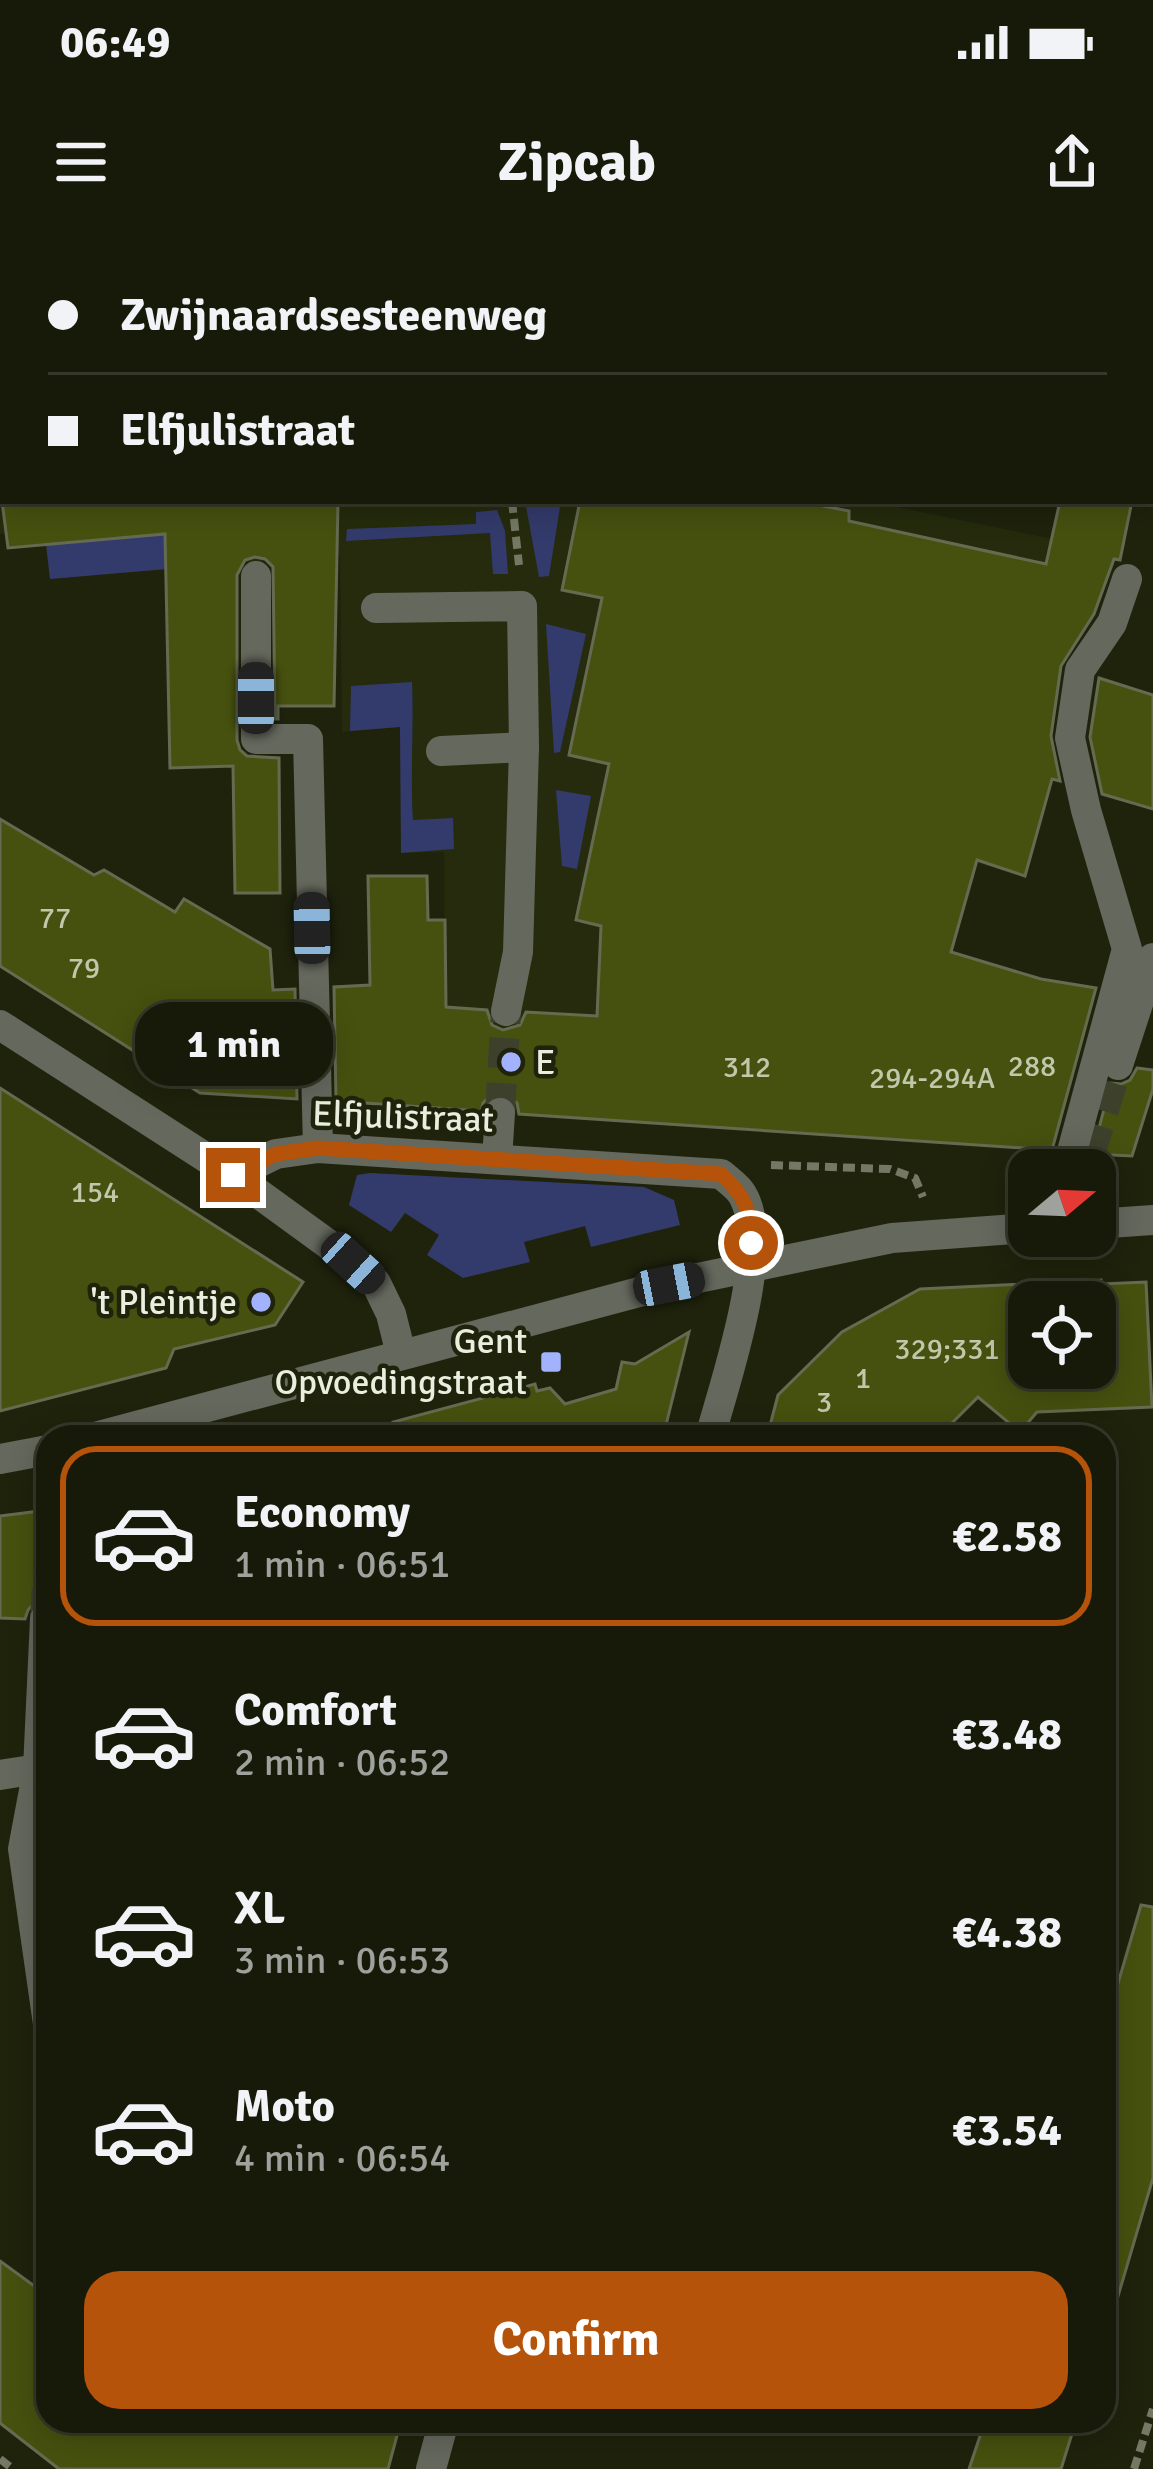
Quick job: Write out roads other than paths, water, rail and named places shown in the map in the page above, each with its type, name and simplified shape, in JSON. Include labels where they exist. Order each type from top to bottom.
[{"type":"street","points":[[256,576],[256,739],[308,740],[318,1148]]},
{"type":"street","points":[[1084,1149],[1127,949],[1070,738],[1080,670],[1112,622],[1127,579]]},
{"type":"street","points":[[376,608],[522,606],[524,747],[518,952],[506,1011]]},
{"type":"street","points":[[441,751],[524,747]]},
{"type":"street","points":[[1118,1064],[1153,958]]},
{"type":"street","points":[[0,1025],[233,1175],[353,1263],[376,1283],[391,1314],[401,1354]]},
{"type":"street","points":[[497,1160],[500,1113]]},
{"type":"street","name":"Elfjulistraat","points":[[233,1175],[276,1154],[318,1148],[721,1174],[742,1193],[750,1217],[752,1268]]},
{"type":"street","points":[[1116,1223],[1153,1220]]},
{"type":"street","points":[[139,1425],[669,1284],[892,1238],[1008,1229]]},
{"type":"street","points":[[713,1425],[752,1268]]},
{"type":"street","points":[[0,1460],[36,1452]]},
{"type":"street","points":[[0,1775],[36,1769]]},
{"type":"street","points":[[36,1780],[23,1849],[36,1886]]},
{"type":"street","points":[[431,2469],[441,2433]]},
{"type":"tunnel","points":[[500,1113],[506,1011]]},
{"type":"tunnel","points":[[1092,1149],[1118,1065]]},
{"type":"place","name":"E","points":[[511,1062]]},
{"type":"place","name":"'t Pleintje","points":[[261,1302]]},
{"type":"place","name":"Gent Opvoedingstraat","points":[[551,1362]]}]
